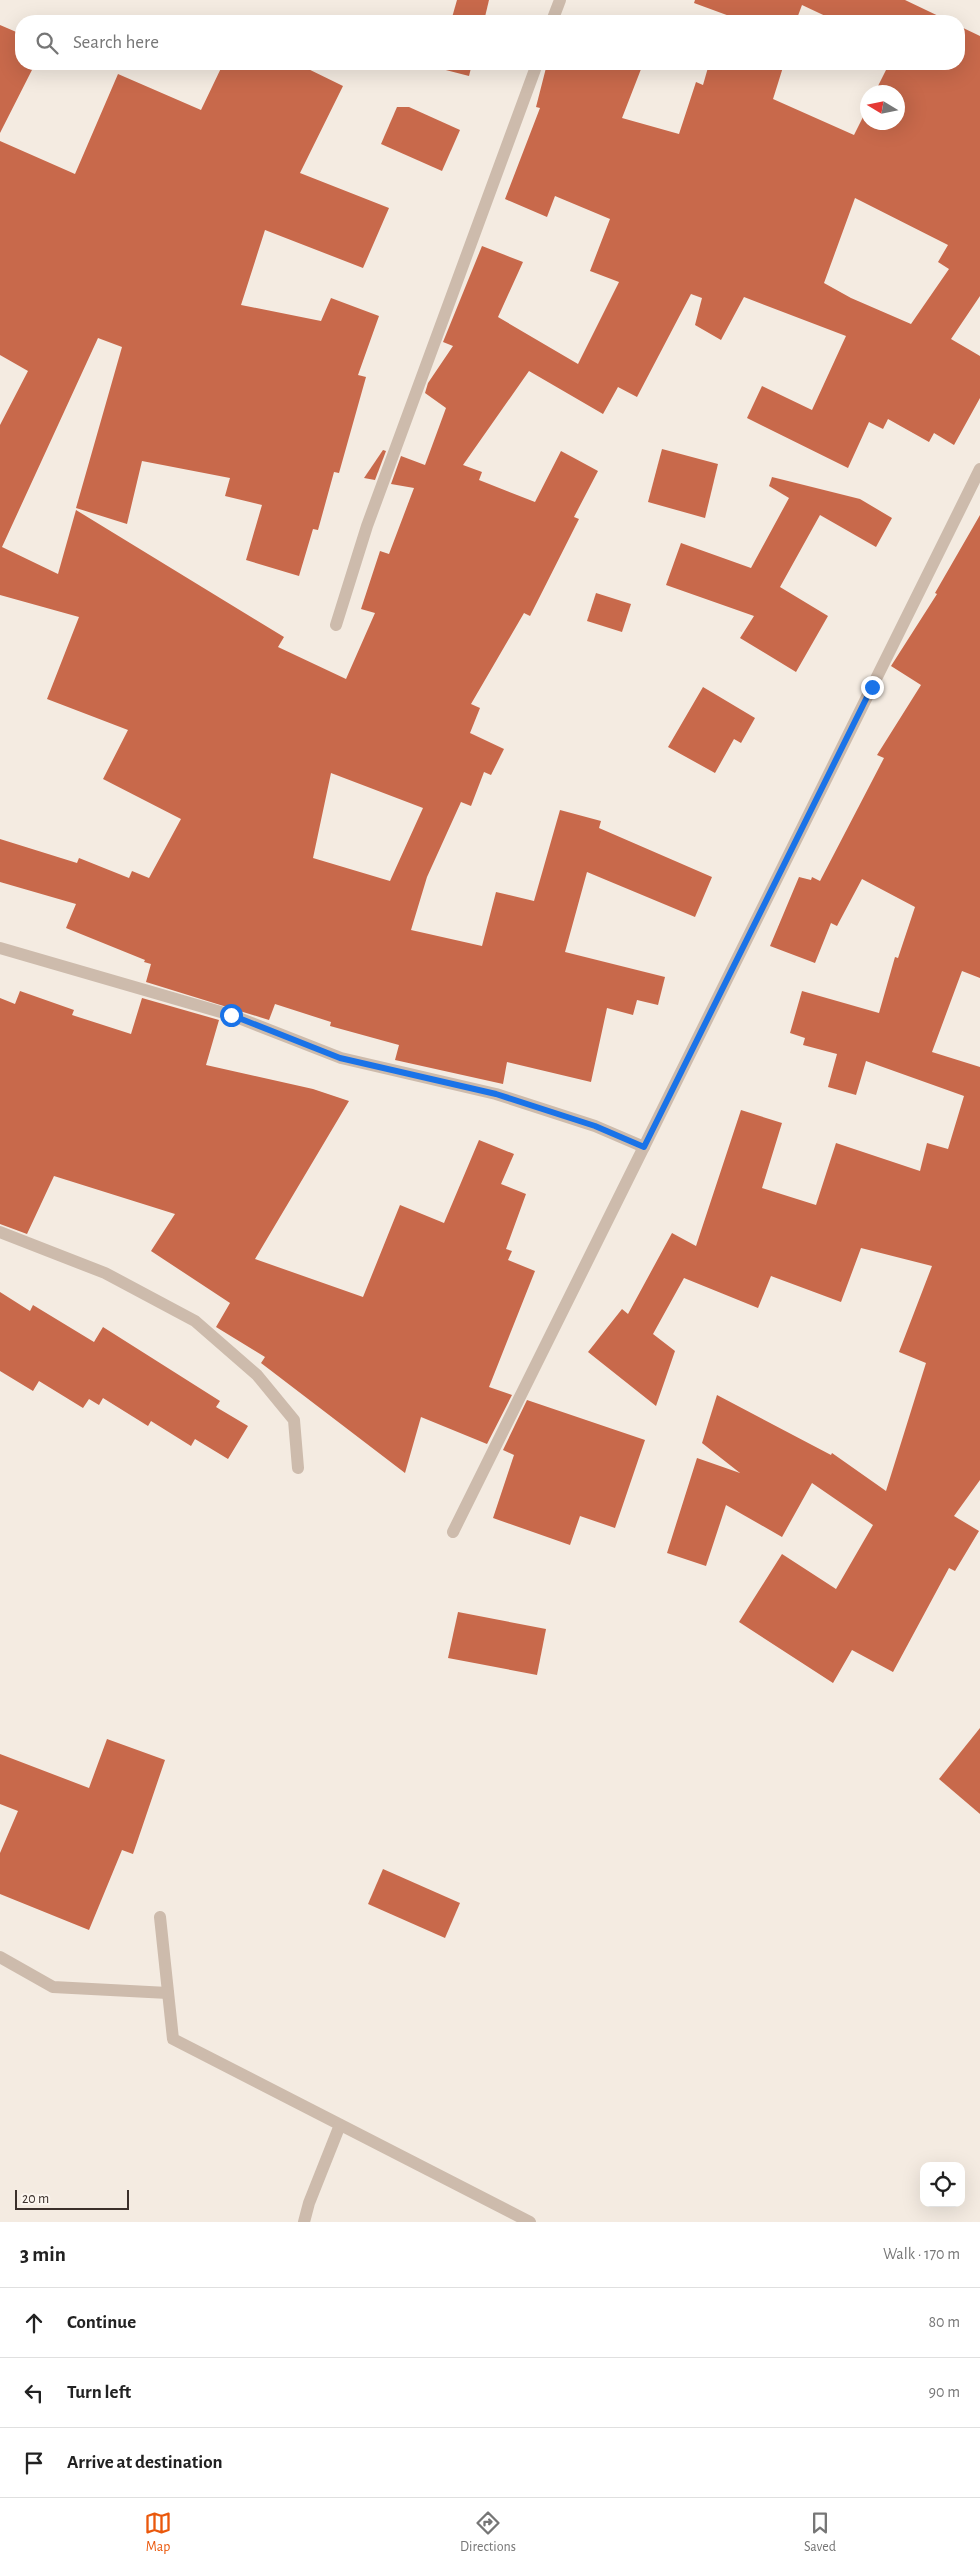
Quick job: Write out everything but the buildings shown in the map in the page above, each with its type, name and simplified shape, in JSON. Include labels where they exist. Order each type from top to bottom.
[{"type":"street","points":[[554,15],[560,0]]},
{"type":"street","points":[[336,625],[367,526],[535,70]]},
{"type":"street","points":[[453,1532],[980,468]]},
{"type":"street","points":[[0,948],[231,1015],[340,1058],[496,1094],[595,1126],[644,1147]]},
{"type":"street","points":[[0,1232],[105,1273],[196,1321],[257,1375],[294,1420],[298,1468]]},
{"type":"street","points":[[160,1916],[172,2039],[530,2222]]},
{"type":"street","points":[[0,1957],[53,1986],[168,1992]]},
{"type":"street","points":[[304,2222],[309,2203],[340,2125]]},
{"type":"route","points":[[231,1015],[340,1058],[496,1094],[595,1126],[644,1147],[872,687]]}]
